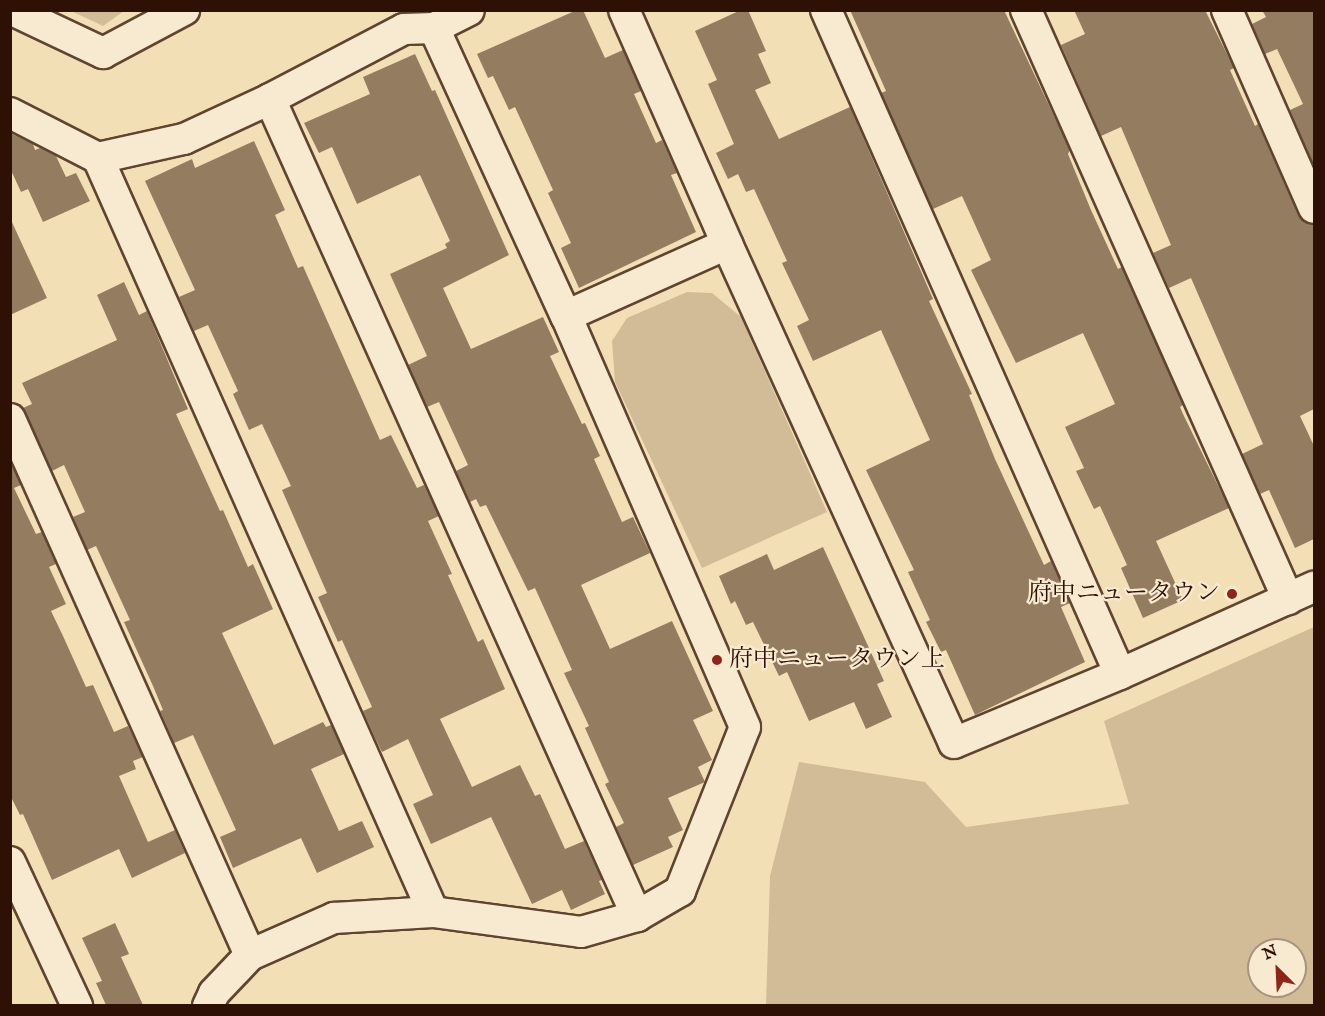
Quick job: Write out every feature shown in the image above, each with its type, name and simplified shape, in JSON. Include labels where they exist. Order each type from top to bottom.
[{"type":"street","points":[[12,10],[103,53],[184,10]]},
{"type":"street","points":[[98,158],[184,139],[270,99],[404,29],[434,28],[469,10]]},
{"type":"street","points":[[624,10],[727,244],[954,743],[1120,674],[1314,587]]},
{"type":"street","points":[[826,10],[1120,674]]},
{"type":"street","points":[[1026,10],[1288,599]]},
{"type":"street","points":[[1227,10],[1314,208]]},
{"type":"street","points":[[208,1005],[214,993],[250,955],[334,918],[433,912],[581,932],[637,916],[680,891],[745,727],[566,315],[434,28]]},
{"type":"street","points":[[270,99],[637,916]]},
{"type":"street","points":[[10,113],[98,158],[433,912]]},
{"type":"street","points":[[566,315],[727,244]]},
{"type":"street","points":[[10,418],[250,955]]},
{"type":"street","points":[[10,862],[77,1005]]},
{"type":"shaded area","points":[[71,11],[124,11],[103,26]]},
{"type":"shaded area","points":[[687,292],[712,293],[741,317],[827,512],[702,568],[615,382],[612,341],[627,318]]},
{"type":"shaded area","points":[[1314,627],[1314,1005],[766,1005],[770,876],[799,762],[925,782],[966,827],[1129,804],[1104,721]]},
{"type":"building","points":[[577,10],[583,10],[605,58],[623,50],[641,91],[634,94],[656,143],[662,140],[677,173],[671,175],[696,232],[579,288],[561,248],[571,243],[548,193],[553,190],[515,107],[509,110],[493,76],[488,78],[477,54]]},
{"type":"building","points":[[741,10],[748,10],[766,51],[758,54],[771,83],[755,90],[779,139],[850,107],[933,299],[929,301],[972,394],[969,395],[995,459],[1044,565],[1051,561],[1070,603],[1061,607],[1085,662],[975,715],[946,650],[941,652],[926,622],[930,620],[908,572],[914,570],[866,470],[930,440],[881,330],[813,361],[797,326],[809,320],[782,263],[787,261],[754,189],[746,192],[738,174],[728,179],[716,153],[734,144],[708,84],[717,80],[695,31]]},
{"type":"building","points":[[850,10],[1004,10],[1070,150],[1068,154],[1118,269],[1122,267],[1183,405],[1180,407],[1183,414],[1229,508],[1156,541],[1183,600],[1143,618],[1121,568],[1127,565],[1100,506],[1094,509],[1076,471],[1084,468],[1065,427],[1115,404],[1083,333],[1016,363],[971,270],[991,260],[962,196],[933,209],[881,93],[886,91]]},
{"type":"building","points":[[1074,10],[1205,10],[1234,68],[1230,70],[1255,126],[1258,124],[1298,215],[1304,222],[1314,225],[1314,409],[1300,416],[1314,446],[1314,539],[1295,548],[1269,490],[1260,494],[1242,454],[1263,444],[1191,278],[1169,288],[1153,253],[1171,245],[1121,127],[1101,136],[1061,45],[1085,34]]},
{"type":"building","points":[[1262,10],[1314,10],[1314,166],[1290,110],[1303,104],[1277,49],[1265,54],[1252,24],[1266,17]]},
{"type":"building","points":[[415,54],[432,91],[435,90],[509,255],[443,288],[471,349],[543,317],[559,352],[550,356],[600,456],[594,459],[622,522],[633,517],[650,553],[581,585],[610,649],[672,621],[713,711],[693,720],[712,760],[698,767],[705,782],[668,798],[683,830],[668,837],[673,847],[633,865],[616,827],[624,823],[605,784],[609,782],[585,728],[589,726],[564,673],[572,670],[535,588],[528,591],[486,505],[480,507],[476,499],[470,502],[456,471],[468,465],[439,402],[427,407],[408,365],[427,356],[390,274],[447,248],[445,244],[450,241],[420,175],[357,204],[332,147],[319,153],[304,123],[370,94],[363,77]]},
{"type":"building","points":[[10,133],[33,144],[35,150],[40,148],[56,156],[66,177],[76,173],[90,201],[43,222],[28,189],[21,192],[10,168]]},
{"type":"building","points":[[254,141],[285,210],[275,215],[298,268],[303,266],[380,440],[391,435],[417,488],[424,485],[439,516],[428,521],[452,574],[448,575],[478,642],[483,639],[505,689],[440,719],[472,787],[520,765],[535,796],[540,794],[565,849],[584,841],[602,880],[599,881],[605,894],[571,910],[562,890],[532,904],[491,817],[431,844],[413,804],[433,795],[408,739],[382,752],[363,711],[372,707],[342,640],[338,642],[318,597],[327,593],[282,490],[291,486],[262,424],[249,430],[233,394],[238,391],[208,325],[194,331],[179,297],[195,290],[145,181],[192,159],[195,168]]},
{"type":"building","points":[[10,218],[47,298],[10,315]]},
{"type":"building","points":[[124,282],[139,315],[147,311],[188,409],[176,414],[220,511],[223,510],[248,567],[253,564],[273,609],[222,633],[274,745],[323,722],[326,727],[331,725],[344,754],[311,769],[339,831],[362,821],[374,847],[317,873],[301,838],[233,868],[220,837],[236,830],[193,735],[174,743],[160,711],[163,710],[124,622],[130,620],[96,546],[87,550],[73,517],[85,512],[64,465],[52,471],[23,408],[32,404],[22,383],[117,340],[97,295]]},
{"type":"building","points":[[10,462],[21,485],[14,488],[36,534],[42,532],[56,564],[49,567],[66,604],[51,611],[86,687],[93,685],[114,732],[128,726],[143,757],[133,761],[136,769],[119,776],[148,842],[175,830],[185,853],[132,878],[119,849],[52,880],[23,814],[20,815],[10,795]]},
{"type":"building","points":[[823,547],[884,681],[877,684],[892,717],[866,729],[854,702],[809,721],[787,672],[779,676],[753,622],[746,625],[735,601],[731,604],[719,576],[767,554],[774,570]]},
{"type":"building","points":[[115,923],[129,954],[121,957],[143,1005],[106,1005],[96,983],[102,981],[82,938]]},
{"type":"place","name":"府中ニュータウン","points":[[1232,594]]},
{"type":"place","name":"府中ニュータウン上","points":[[717,660]]}]
